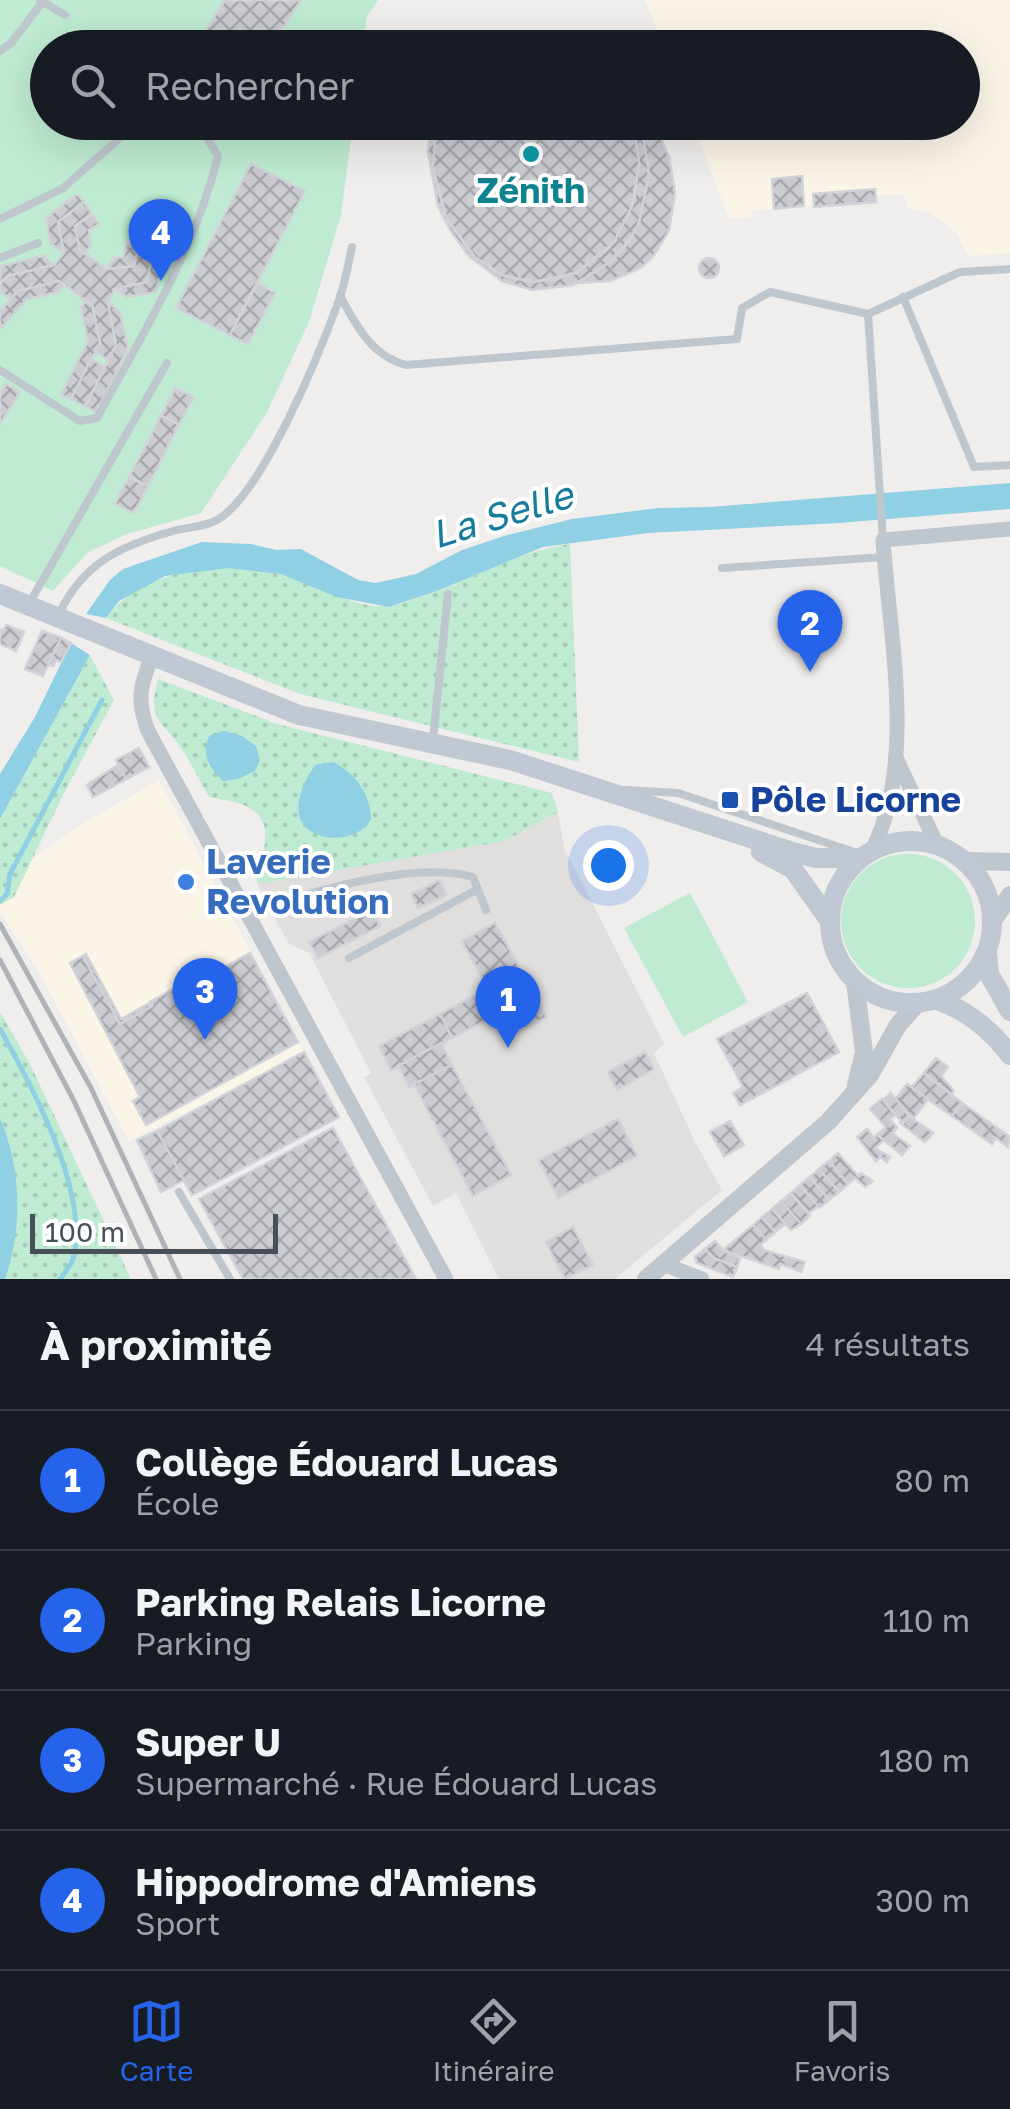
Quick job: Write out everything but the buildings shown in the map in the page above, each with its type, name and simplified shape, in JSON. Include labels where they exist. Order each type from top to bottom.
[{"type":"main road","points":[[0,594],[298,715],[510,760],[700,824],[816,858],[866,854],[904,841],[937,845],[965,861],[985,888],[993,921],[987,952],[990,974],[1010,1010]]},
{"type":"main road","points":[[700,824],[793,869],[829,920]]},
{"type":"main road","points":[[866,854],[838,886],[829,920],[835,954],[855,982],[874,995],[895,1002],[927,1002],[969,1016],[995,1035],[1010,1054]]},
{"type":"main road","points":[[927,1002],[958,989],[987,952]]},
{"type":"street","points":[[866,854],[881,834],[896,756],[882,533],[1010,529]]},
{"type":"street","points":[[152,657],[138,705],[148,732],[446,1279]]},
{"type":"street","points":[[896,756],[912,798],[937,845]]},
{"type":"street","points":[[965,861],[1010,862]]},
{"type":"street","points":[[993,921],[1010,896]]},
{"type":"street","points":[[854,1092],[864,1052],[855,982]]},
{"type":"street","points":[[646,1279],[785,1162],[870,1075],[898,1025],[927,1002]]},
{"type":"street","points":[[663,1264],[702,1279]]},
{"type":"lane","points":[[0,50],[11,43],[42,1],[65,15]]},
{"type":"lane","points":[[0,219],[62,190],[118,140]]},
{"type":"lane","points":[[0,370],[80,420],[97,418],[174,277],[207,200],[218,156],[208,140]]},
{"type":"lane","points":[[0,258],[38,243]]},
{"type":"lane","points":[[62,620],[80,577],[124,548],[215,522],[238,505],[273,446],[340,296],[352,248]]},
{"type":"lane","points":[[340,296],[363,335],[386,360],[406,365],[737,340],[742,308],[770,292],[868,314],[960,272],[1010,269]]},
{"type":"lane","points":[[903,298],[974,466],[1010,465]]},
{"type":"lane","points":[[868,314],[882,533]]},
{"type":"lane","points":[[28,606],[167,363]]},
{"type":"lane","points":[[722,568],[884,557]]},
{"type":"lane","points":[[432,744],[448,594]]},
{"type":"lane","points":[[605,789],[678,793],[821,843],[866,854]]},
{"type":"lane","points":[[248,913],[284,900],[432,870],[473,877],[486,910]]},
{"type":"lane","points":[[349,958],[478,889]]},
{"type":"lane","points":[[179,1192],[230,1279]]},
{"type":"shaded area","points":[[645,0],[1010,0],[1010,253],[968,256],[957,234],[946,223],[930,213],[907,207],[904,195],[876,195],[876,202],[753,210],[752,217],[729,218],[699,140],[980,140],[980,30],[657,30]]},
{"type":"shaded area","points":[[159,780],[304,1052],[129,1141],[37,968],[0,912],[0,905],[14,897],[33,858]]},
{"type":"shaded area","points":[[558,812],[564,848],[664,1044],[654,1053],[722,1190],[615,1279],[499,1279],[456,1193],[433,1206],[364,1077],[371,1073],[309,953],[288,943],[257,884],[505,841]]},
{"type":"green space","points":[[0,0],[378,0],[367,16],[365,30],[30,30],[30,140],[351,140],[341,215],[309,322],[266,414],[201,513],[127,534],[88,552],[53,591],[0,566]]},
{"type":"green space","points":[[570,544],[579,762],[300,694],[106,618],[141,588],[210,568],[281,574],[362,604],[394,605],[531,553]]},
{"type":"green space","points":[[90,655],[114,700],[14,897],[0,905],[0,819]]},
{"type":"green space","points":[[158,679],[277,724],[552,793],[558,812],[505,841],[257,884],[265,843],[262,820],[249,808],[209,797],[156,715]]},
{"type":"green space","points":[[908,854],[933,860],[955,874],[969,896],[975,921],[969,946],[955,968],[933,982],[908,988],[883,982],[861,968],[847,946],[841,921],[847,896],[861,874],[883,860]]},
{"type":"green space","points":[[690,893],[748,1002],[683,1037],[624,928]]},
{"type":"green space","points":[[0,1012],[30,1064],[131,1279],[0,1279]]},
{"type":"water","points":[[1010,483],[1010,509],[648,533],[543,547],[389,607],[337,597],[281,574],[228,568],[165,576],[119,601],[106,618],[86,614],[110,580],[123,569],[202,542],[301,549],[358,580],[376,583],[416,574],[462,550],[504,536],[572,519],[658,508]]},
{"type":"water","points":[[71,643],[90,655],[0,819],[0,774],[35,717]]},
{"type":"water","points":[[224,731],[242,736],[256,746],[260,760],[255,771],[223,781],[214,771],[206,754],[207,741],[210,735]]},
{"type":"water","points":[[333,762],[360,785],[371,819],[363,829],[339,838],[314,833],[299,815],[301,791],[315,765]]},
{"type":"water","points":[[0,1118],[12,1157],[17,1198],[15,1240],[5,1279],[0,1279]]},
{"type":"waterway","points":[[0,901],[7,894],[10,874],[102,700]]},
{"type":"waterway","points":[[0,1029],[42,1109],[66,1172],[76,1233],[73,1259],[60,1279]]},
{"type":"railway","points":[[0,924],[91,1088],[180,1279]]},
{"type":"railway","points":[[0,960],[74,1101],[156,1279]]},
{"type":"place","name":"Zénith","points":[[531,154]]},
{"type":"place","name":"Hippodrome d'Amiens","points":[[161,281]]},
{"type":"place","name":"Parking Relais Licorne","points":[[810,672]]},
{"type":"place","name":"Pôle Licorne","points":[[730,800]]},
{"type":"place","name":"Laverie Revolution","points":[[186,882]]},
{"type":"place","name":"Super U","points":[[205,1040]]},
{"type":"place","name":"Collège Édouard Lucas","points":[[508,1048]]},
{"type":"water label","name":"La Selle","points":[[502,515]]}]
